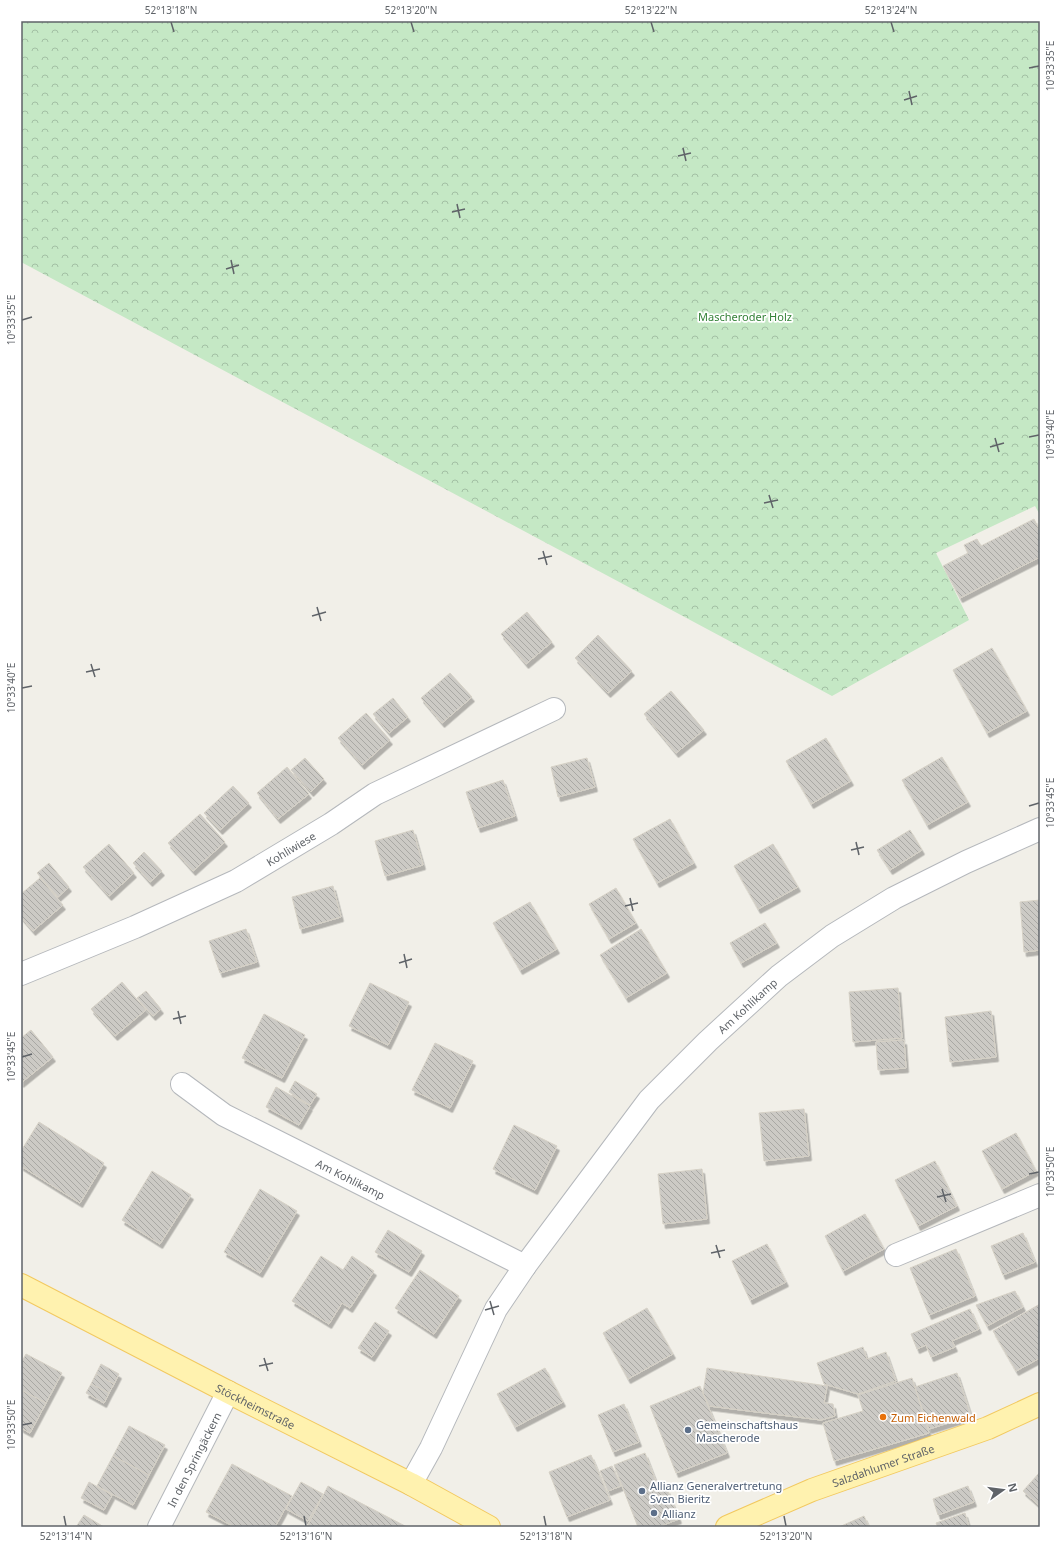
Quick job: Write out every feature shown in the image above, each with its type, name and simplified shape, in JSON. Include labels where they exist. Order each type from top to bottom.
[{"type":"main road","name":"Stöckheimstraße","points":[[21,1285],[228,1392],[411,1484],[490,1527]]},
{"type":"main road","name":"Salzdahlumer Straße","points":[[727,1527],[812,1490],[988,1428],[1040,1404]]},
{"type":"street","name":"Kohliwiese","points":[[21,974],[135,927],[236,881],[331,824],[375,794],[554,709]]},
{"type":"street","name":"Am Kohlikamp","points":[[411,1484],[431,1448],[496,1309],[525,1266],[649,1100],[708,1041],[779,976],[832,936],[894,898],[966,862],[1040,829]]},
{"type":"street","name":"Am Kohlikamp","points":[[182,1084],[224,1115],[525,1266]]},
{"type":"street","points":[[896,1256],[1040,1195]]},
{"type":"street","name":"In den Springäckern","points":[[159,1527],[228,1392]]},
{"type":"green space","name":"Mascheroder Holz","points":[[21,21],[1040,21],[1040,515],[1035,506],[936,553],[969,620],[832,696],[21,262]]},
{"type":"building","points":[[1034,519],[1040,531],[1040,557],[960,598],[943,566],[968,553],[964,545],[977,539],[981,546]]},
{"type":"building","points":[[527,612],[552,642],[526,664],[501,634]]},
{"type":"building","points":[[598,635],[632,671],[608,693],[575,658]]},
{"type":"building","points":[[992,648],[1027,711],[987,733],[953,670]]},
{"type":"building","points":[[450,673],[472,697],[442,723],[421,698]]},
{"type":"building","points":[[671,691],[704,730],[676,753],[644,714]]},
{"type":"building","points":[[393,698],[408,717],[389,733],[373,714]]},
{"type":"building","points":[[366,713],[390,740],[362,765],[338,738]]},
{"type":"building","points":[[826,738],[851,781],[811,804],[786,761]]},
{"type":"building","points":[[942,757],[968,802],[927,825],[902,780]]},
{"type":"building","points":[[305,758],[324,779],[311,792],[291,770]]},
{"type":"building","points":[[587,758],[595,787],[558,797],[551,767]]},
{"type":"building","points":[[287,767],[309,794],[278,819],[257,793]]},
{"type":"building","points":[[503,780],[515,816],[478,828],[466,792]]},
{"type":"building","points":[[233,786],[249,803],[220,830],[204,813]]},
{"type":"building","points":[[200,814],[225,842],[193,871],[168,843]]},
{"type":"building","points":[[670,819],[694,863],[657,883],[633,839]]},
{"type":"building","points":[[413,830],[423,865],[385,876],[375,841]]},
{"type":"building","points":[[910,830],[922,850],[890,870],[877,850]]},
{"type":"building","points":[[109,844],[134,873],[109,896],[83,867]]},
{"type":"building","points":[[773,844],[798,887],[758,909],[734,866]]},
{"type":"building","points":[[144,852],[162,871],[150,882],[133,863]]},
{"type":"building","points":[[49,863],[69,887],[58,897],[37,873]]},
{"type":"building","points":[[40,878],[63,905],[33,931],[21,917],[21,894]]},
{"type":"building","points":[[333,886],[341,917],[300,929],[292,897]]},
{"type":"building","points":[[616,888],[636,923],[609,939],[589,904]]},
{"type":"building","points":[[1040,900],[1040,950],[1024,952],[1020,902]]},
{"type":"building","points":[[530,902],[557,949],[520,970],[493,923]]},
{"type":"building","points":[[765,923],[777,943],[741,963],[730,943]]},
{"type":"building","points":[[246,929],[257,962],[220,973],[209,941]]},
{"type":"building","points":[[641,929],[667,973],[626,998],[600,955]]},
{"type":"building","points":[[122,982],[146,1010],[115,1036],[91,1009]]},
{"type":"building","points":[[370,983],[409,1002],[388,1045],[349,1026]]},
{"type":"building","points":[[898,988],[902,1038],[853,1042],[849,992]]},
{"type":"building","points":[[146,991],[161,1009],[153,1016],[137,998]]},
{"type":"building","points":[[991,1011],[996,1057],[950,1062],[945,1017]]},
{"type":"building","points":[[264,1014],[305,1035],[282,1078],[242,1058]]},
{"type":"building","points":[[31,1030],[53,1057],[21,1083],[21,1038]]},
{"type":"building","points":[[904,1040],[906,1068],[878,1070],[876,1042]]},
{"type":"building","points":[[435,1043],[473,1061],[450,1108],[412,1090]]},
{"type":"building","points":[[295,1081],[317,1094],[310,1105],[289,1092]]},
{"type":"building","points":[[276,1087],[310,1106],[299,1125],[266,1107]]},
{"type":"building","points":[[804,1109],[809,1156],[764,1161],[759,1113]]},
{"type":"building","points":[[39,1122],[104,1163],[80,1203],[21,1166],[21,1151]]},
{"type":"building","points":[[514,1125],[557,1146],[535,1190],[493,1169]]},
{"type":"building","points":[[1016,1133],[1036,1171],[1002,1189],[982,1151]]},
{"type":"building","points":[[935,1161],[957,1206],[918,1226],[895,1180]]},
{"type":"building","points":[[702,1169],[707,1219],[663,1224],[658,1174]]},
{"type":"building","points":[[152,1171],[191,1195],[160,1244],[122,1220]]},
{"type":"building","points":[[260,1189],[297,1211],[260,1273],[224,1252]]},
{"type":"building","points":[[865,1214],[884,1249],[843,1271],[825,1236]]},
{"type":"building","points":[[388,1230],[422,1251],[409,1272],[375,1252]]},
{"type":"building","points":[[1023,1233],[1035,1262],[1003,1275],[991,1246]]},
{"type":"building","points":[[767,1244],[786,1282],[750,1300],[732,1261]]},
{"type":"building","points":[[956,1249],[975,1296],[929,1315],[910,1268]]},
{"type":"building","points":[[321,1256],[343,1270],[352,1256],[374,1271],[350,1308],[342,1303],[329,1324],[292,1301]]},
{"type":"building","points":[[420,1270],[459,1296],[434,1334],[395,1308]]},
{"type":"building","points":[[1015,1291],[1023,1307],[987,1326],[976,1305]]},
{"type":"building","points":[[1040,1304],[1040,1358],[1016,1371],[993,1331]]},
{"type":"building","points":[[647,1308],[673,1354],[628,1379],[603,1333]]},
{"type":"building","points":[[970,1309],[979,1329],[952,1341],[955,1347],[931,1357],[926,1345],[917,1349],[911,1334]]},
{"type":"building","points":[[375,1322],[389,1331],[372,1357],[358,1348]]},
{"type":"building","points":[[863,1347],[867,1359],[886,1352],[896,1381],[858,1394],[824,1384],[817,1363]]},
{"type":"building","points":[[26,1354],[62,1373],[46,1403],[21,1390],[21,1363]]},
{"type":"building","points":[[101,1364],[119,1374],[114,1384],[96,1374]]},
{"type":"building","points":[[545,1368],[563,1402],[515,1427],[497,1394]]},
{"type":"building","points":[[707,1368],[827,1386],[824,1403],[833,1404],[835,1416],[821,1420],[709,1406],[703,1393]]},
{"type":"building","points":[[957,1373],[971,1416],[929,1429],[915,1387]]},
{"type":"building","points":[[96,1374],[114,1384],[109,1393],[91,1384]]},
{"type":"building","name":"Zum Eichenwald","points":[[912,1378],[929,1433],[834,1461],[823,1423],[863,1411],[858,1395]]},
{"type":"building","points":[[91,1384],[109,1393],[104,1403],[86,1393]]},
{"type":"building","name":"Gemeinschaftshaus Mascherode","points":[[700,1386],[727,1453],[676,1473],[650,1406]]},
{"type":"building","points":[[21,1390],[46,1403],[30,1433],[21,1428]]},
{"type":"building","points":[[624,1404],[639,1442],[613,1452],[598,1415]]},
{"type":"building","points":[[129,1426],[165,1445],[149,1475],[113,1456]]},
{"type":"building","name":"Allianz Generalvertretung Sven Bieritz","points":[[645,1453],[660,1492],[667,1489],[679,1519],[658,1527],[638,1527],[614,1465]]},
{"type":"building","points":[[591,1455],[610,1500],[567,1517],[549,1472]]},
{"type":"building","points":[[113,1456],[149,1475],[133,1505],[97,1486]]},
{"type":"building","points":[[232,1464],[292,1496],[275,1527],[235,1527],[206,1512]]},
{"type":"building","points":[[612,1466],[621,1486],[608,1491],[600,1471]]},
{"type":"building","points":[[1040,1472],[1040,1506],[1023,1491]]},
{"type":"building","points":[[89,1482],[112,1495],[104,1510],[81,1498]]},
{"type":"building","points":[[301,1482],[323,1494],[308,1521],[286,1509]]},
{"type":"building","points":[[328,1486],[407,1527],[307,1527]]},
{"type":"building","points":[[968,1486],[974,1502],[938,1515],[933,1499]]},
{"type":"building","points":[[965,1513],[969,1527],[938,1527],[936,1523]]},
{"type":"building","points":[[84,1515],[104,1527],[76,1527]]},
{"type":"building","points":[[864,1516],[869,1527],[839,1527]]},
{"type":"place","name":"Zum Eichenwald","points":[[883,1417]]},
{"type":"place","name":"Gemeinschaftshaus Mascherode","points":[[688,1430]]},
{"type":"place","name":"Allianz Generalvertretung Sven Bieritz","points":[[642,1491]]},
{"type":"place","name":"Allianz","points":[[654,1513]]}]
